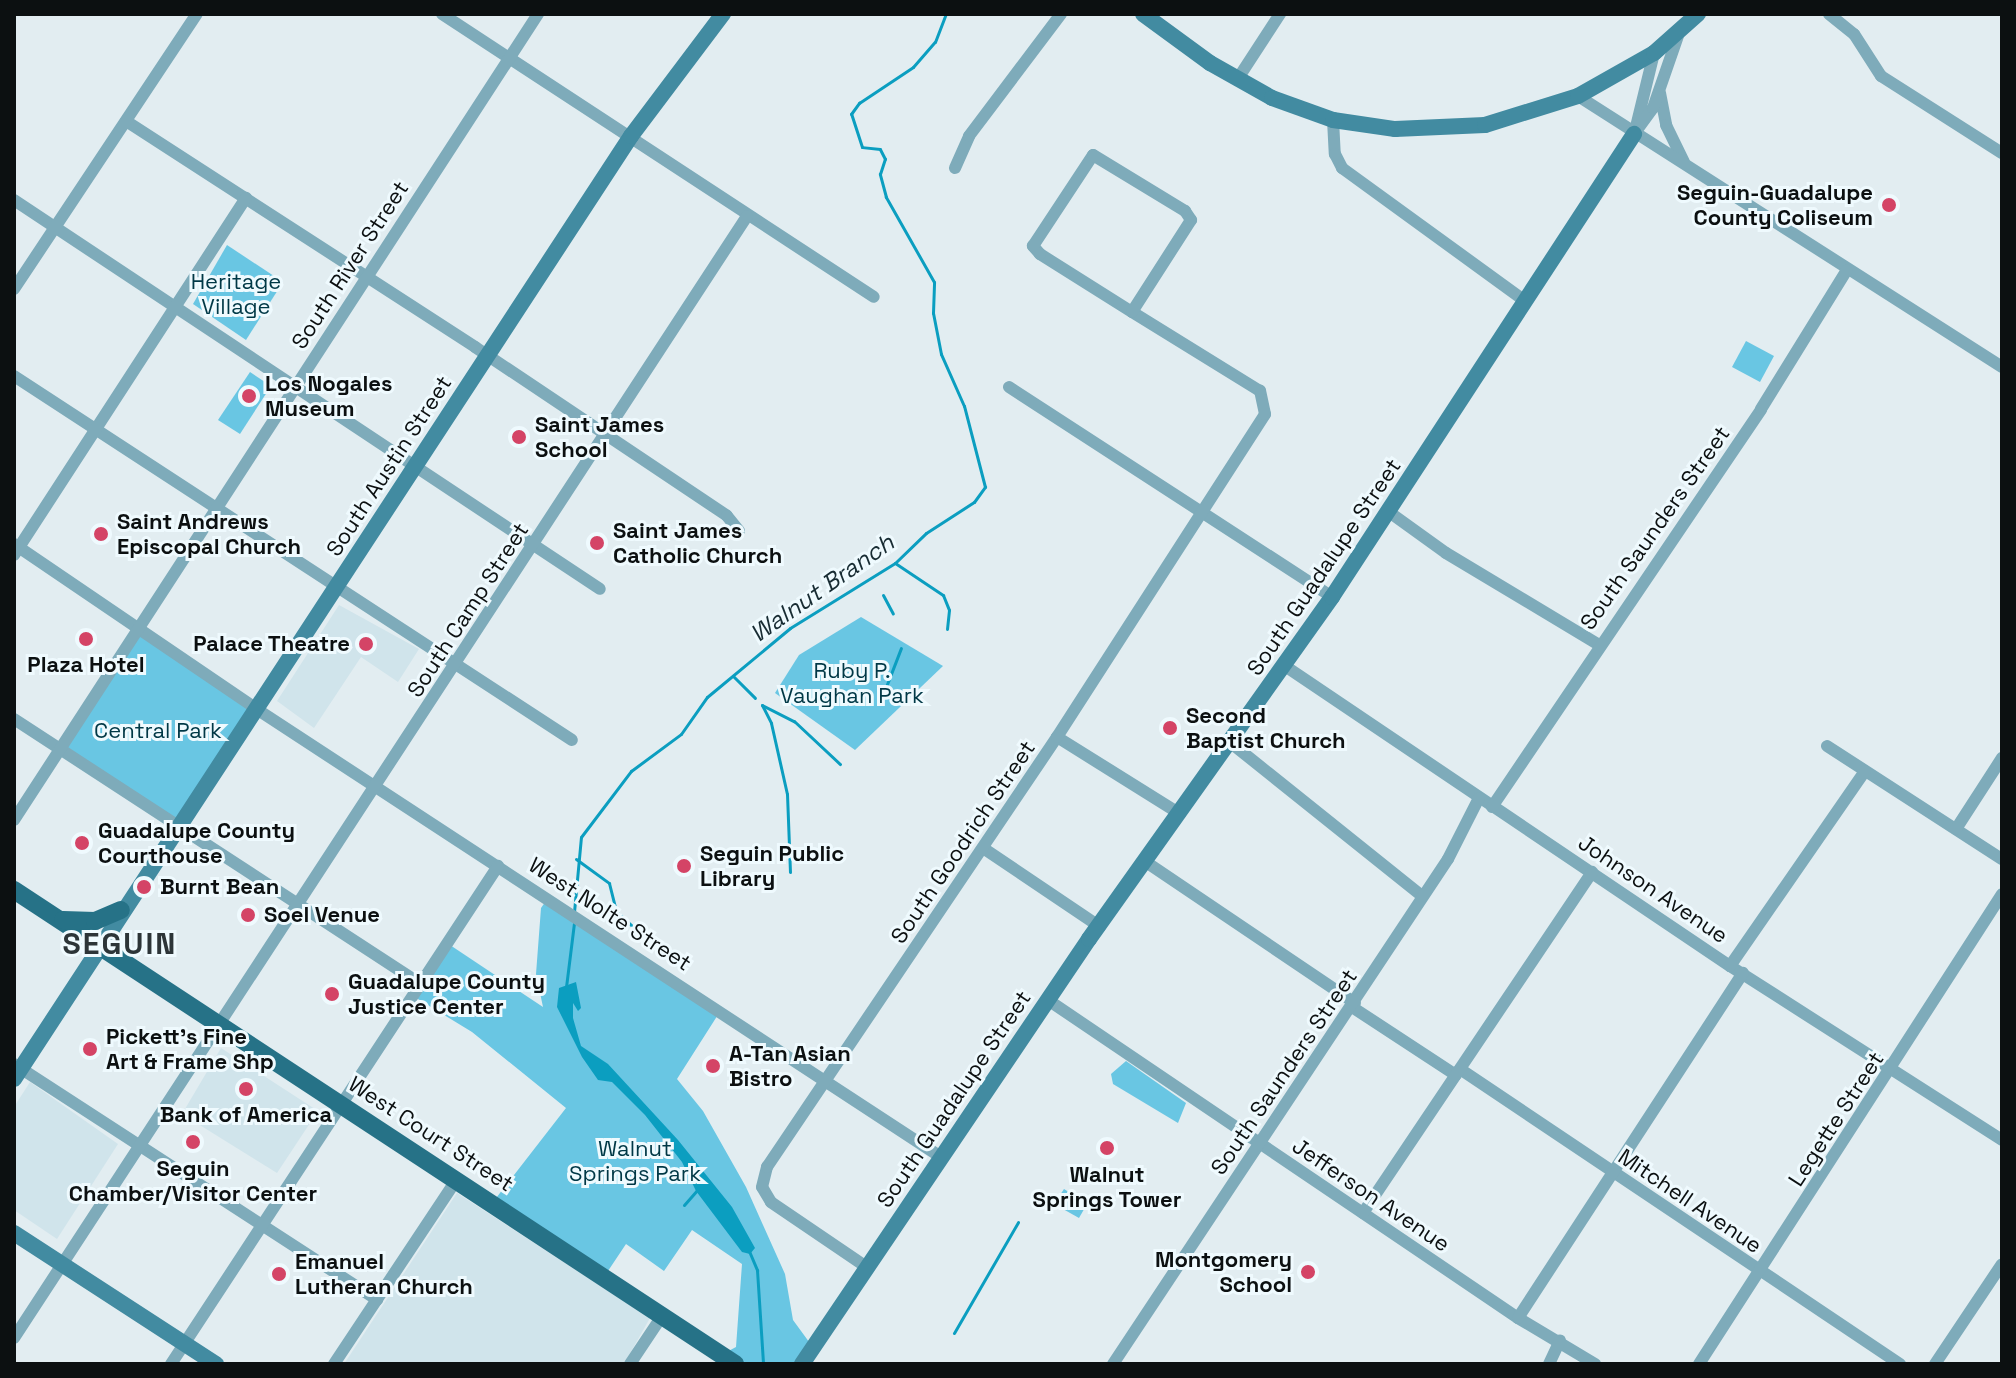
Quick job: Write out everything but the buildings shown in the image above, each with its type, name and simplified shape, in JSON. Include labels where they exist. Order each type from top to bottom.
[{"type":"main road","name":"South Austin Street","points":[[16,1070],[100,947],[121,910],[631,136],[723,14]]},
{"type":"main road","points":[[1143,14],[1237,80],[1333,120],[1395,129],[1456,129],[1521,116],[1578,96],[1654,53],[1698,14]]},
{"type":"main road","name":"South Guadalupe Street","points":[[802,1364],[865,1266],[1048,1000],[1332,597],[1634,134]]},
{"type":"main road","points":[[14,877],[19,893]]},
{"type":"main road","name":"West Court Street","points":[[19,893],[728,1360]]},
{"type":"main road","points":[[59,920],[95,921],[121,910]]},
{"type":"main road","points":[[14,1233],[216,1364]]},
{"type":"street","points":[[14,289],[197,14]]},
{"type":"street","points":[[442,14],[874,297]]},
{"type":"street","name":"South River Street","points":[[14,820],[62,751],[538,14]]},
{"type":"street","points":[[955,168],[969,136],[1061,14]]},
{"type":"street","points":[[1237,80],[1280,14]]},
{"type":"street","points":[[1829,14],[1854,34],[1881,76],[2002,153]]},
{"type":"street","points":[[1634,134],[1660,92],[1670,49],[1681,31]]},
{"type":"street","name":"South Guadalupe Street","points":[[1634,134],[1654,53]]},
{"type":"street","points":[[1660,92],[1666,125],[1685,164]]},
{"type":"street","points":[[1578,96],[2002,367]]},
{"type":"street","points":[[1333,120],[1335,154],[1342,168],[1525,301]]},
{"type":"street","points":[[126,121],[606,434],[727,516],[739,531]]},
{"type":"street","points":[[1093,155],[1185,211],[1191,220],[1132,312],[1033,246],[1093,155]]},
{"type":"street","points":[[16,549],[246,198]]},
{"type":"street","points":[[14,200],[600,589]]},
{"type":"street","name":"South Camp Street","points":[[14,1338],[301,906],[747,216]]},
{"type":"street","name":"South Saunders Street","points":[[1492,807],[1761,409],[1847,270]]},
{"type":"street","name":"South Goodrich Street","points":[[865,1266],[780,1209],[762,1187],[767,1167],[1057,737],[1263,421],[1266,405],[1260,391],[1132,312]]},
{"type":"street","points":[[14,376],[219,506],[572,740]]},
{"type":"street","points":[[1009,387],[1204,510],[1332,597]]},
{"type":"street","points":[[1389,512],[1458,560],[1599,645]]},
{"type":"street","name":"West Nolte Street","points":[[16,549],[141,627],[255,708],[941,1157]]},
{"type":"street","name":"Johnson Avenue","points":[[1285,666],[1730,966],[2002,1140]]},
{"type":"street","points":[[14,719],[420,984]]},
{"type":"street","points":[[1057,737],[1180,814]]},
{"type":"street","points":[[1231,743],[1422,896]]},
{"type":"street","points":[[1827,746],[2002,859]]},
{"type":"street","points":[[1956,829],[2002,758]]},
{"type":"street","points":[[1730,966],[1865,771]]},
{"type":"street","name":"South Saunders Street","points":[[1113,1364],[1354,1005],[1455,848],[1479,798]]},
{"type":"street","points":[[983,848],[1100,927]]},
{"type":"street","name":"Mitchell Avenue","points":[[1146,862],[1354,1005],[1900,1364]]},
{"type":"street","points":[[171,1364],[498,866]]},
{"type":"street","points":[[1363,1213],[1592,872]]},
{"type":"street","name":"Legette Street","points":[[1699,1364],[1893,1069],[2002,894]]},
{"type":"street","points":[[1518,1318],[1743,973]]},
{"type":"street","name":"Jefferson Avenue","points":[[1048,1000],[1518,1318],[1560,1340],[1595,1364]]},
{"type":"street","points":[[16,1070],[141,1146],[377,1300]]},
{"type":"street","points":[[334,1364],[457,1179]]},
{"type":"street","points":[[1935,1364],[2002,1264]]},
{"type":"street","points":[[630,1364],[662,1316]]},
{"type":"street","points":[[1549,1364],[1560,1340]]},
{"type":"shaded area","points":[[339,605],[419,649],[398,682],[361,657],[314,728],[277,701]]},
{"type":"shaded area","points":[[576,982],[581,1008],[578,1011],[573,1003],[573,1018],[581,1046],[608,1064],[678,1140],[732,1207],[755,1248],[750,1254],[742,1252],[696,1191],[682,1162],[645,1115],[612,1082],[598,1080],[582,1057],[557,1007],[559,988]]},
{"type":"shaded area","points":[[221,1048],[318,1111],[277,1173],[182,1114]]},
{"type":"shaded area","points":[[30,1082],[118,1144],[57,1239],[14,1210],[14,1107]]},
{"type":"shaded area","points":[[457,1193],[650,1318],[624,1364],[344,1364]]},
{"type":"green space","name":"Heritage Village","points":[[227,245],[283,282],[246,340],[193,304]]},
{"type":"green space","points":[[1746,341],[1774,356],[1760,382],[1732,367]]},
{"type":"green space","name":"Heritage Village","points":[[250,372],[271,386],[240,434],[218,420]]},
{"type":"green space","name":"Ruby P. Vaughan Park","points":[[861,617],[943,666],[855,750],[775,693],[799,655]]},
{"type":"green space","name":"Central Park","points":[[141,627],[255,708],[176,826],[62,751]]},
{"type":"green space","name":"Walnut Springs Park","points":[[548,898],[721,1010],[677,1079],[703,1111],[746,1187],[785,1274],[793,1320],[812,1346],[802,1364],[735,1364],[721,1355],[736,1347],[742,1264],[692,1230],[664,1271],[626,1244],[604,1277],[493,1202],[566,1108],[472,1032],[413,996],[447,943],[543,1007],[536,974],[541,908]]},
{"type":"green space","points":[[1126,1061],[1186,1103],[1178,1123],[1113,1084],[1111,1074]]},
{"type":"green space","points":[[1064,1189],[1087,1204],[1079,1218],[1054,1204]]},
{"type":"waterway","name":"Walnut Branch","points":[[574,912],[581,837],[631,771],[681,734],[707,697],[790,628],[895,563],[926,533],[974,502],[985,487],[964,406],[941,354],[933,313],[934,282],[886,197],[880,174],[885,159],[880,149],[862,147],[851,114],[859,103],[913,67],[935,42],[946,14]]},
{"type":"waterway","points":[[895,563],[943,595],[949,610],[947,629]]},
{"type":"waterway","points":[[883,595],[893,614]]},
{"type":"waterway","points":[[884,692],[901,648]]},
{"type":"waterway","points":[[733,676],[755,698]]},
{"type":"waterway","points":[[762,705],[771,723],[787,794],[790,872]]},
{"type":"waterway","points":[[762,705],[794,721],[840,764]]},
{"type":"waterway","points":[[576,859],[609,883],[616,911],[644,937]]},
{"type":"waterway","name":"Walnut Branch","points":[[566,987],[574,923]]},
{"type":"waterway","points":[[684,1205],[697,1190]]},
{"type":"waterway","points":[[954,1333],[1018,1222]]},
{"type":"waterway","name":"Walnut Branch","points":[[749,1251],[757,1270],[763,1364]]},
{"type":"place","name":"Seguin-Guadalupe County Coliseum","points":[[1889,205]]},
{"type":"place","name":"Los Nogales Museum","points":[[249,396]]},
{"type":"place","name":"Saint James School","points":[[519,437]]},
{"type":"place","name":"Saint Andrews Episcopal Church","points":[[101,534]]},
{"type":"place","name":"Saint James Catholic Church","points":[[597,543]]},
{"type":"place","name":"Plaza Hotel","points":[[86,639]]},
{"type":"place","name":"Palace Theatre","points":[[366,644]]},
{"type":"place","name":"Second Baptist Church","points":[[1170,728]]},
{"type":"place","name":"Guadalupe County Courthouse","points":[[82,843]]},
{"type":"place","name":"Seguin Public Library","points":[[684,866]]},
{"type":"place","name":"Burnt Bean","points":[[144,887]]},
{"type":"place","name":"Soel Venue","points":[[248,915]]},
{"type":"place","name":"Guadalupe County Justice Center","points":[[332,994]]},
{"type":"place","name":"Pickett's Fine Art & Frame Shp","points":[[90,1049]]},
{"type":"place","name":"A-Tan Asian Bistro","points":[[713,1066]]},
{"type":"place","name":"Bank of America","points":[[246,1089]]},
{"type":"place","name":"Seguin Chamber/Visitor Center","points":[[193,1142]]},
{"type":"place","name":"Walnut Springs Tower","points":[[1107,1148]]},
{"type":"place","name":"Montgomery School","points":[[1308,1272]]},
{"type":"place","name":"Emanuel Lutheran Church","points":[[279,1274]]},
{"type":"district","name":"SEGUIN","points":[[120,944]]}]
